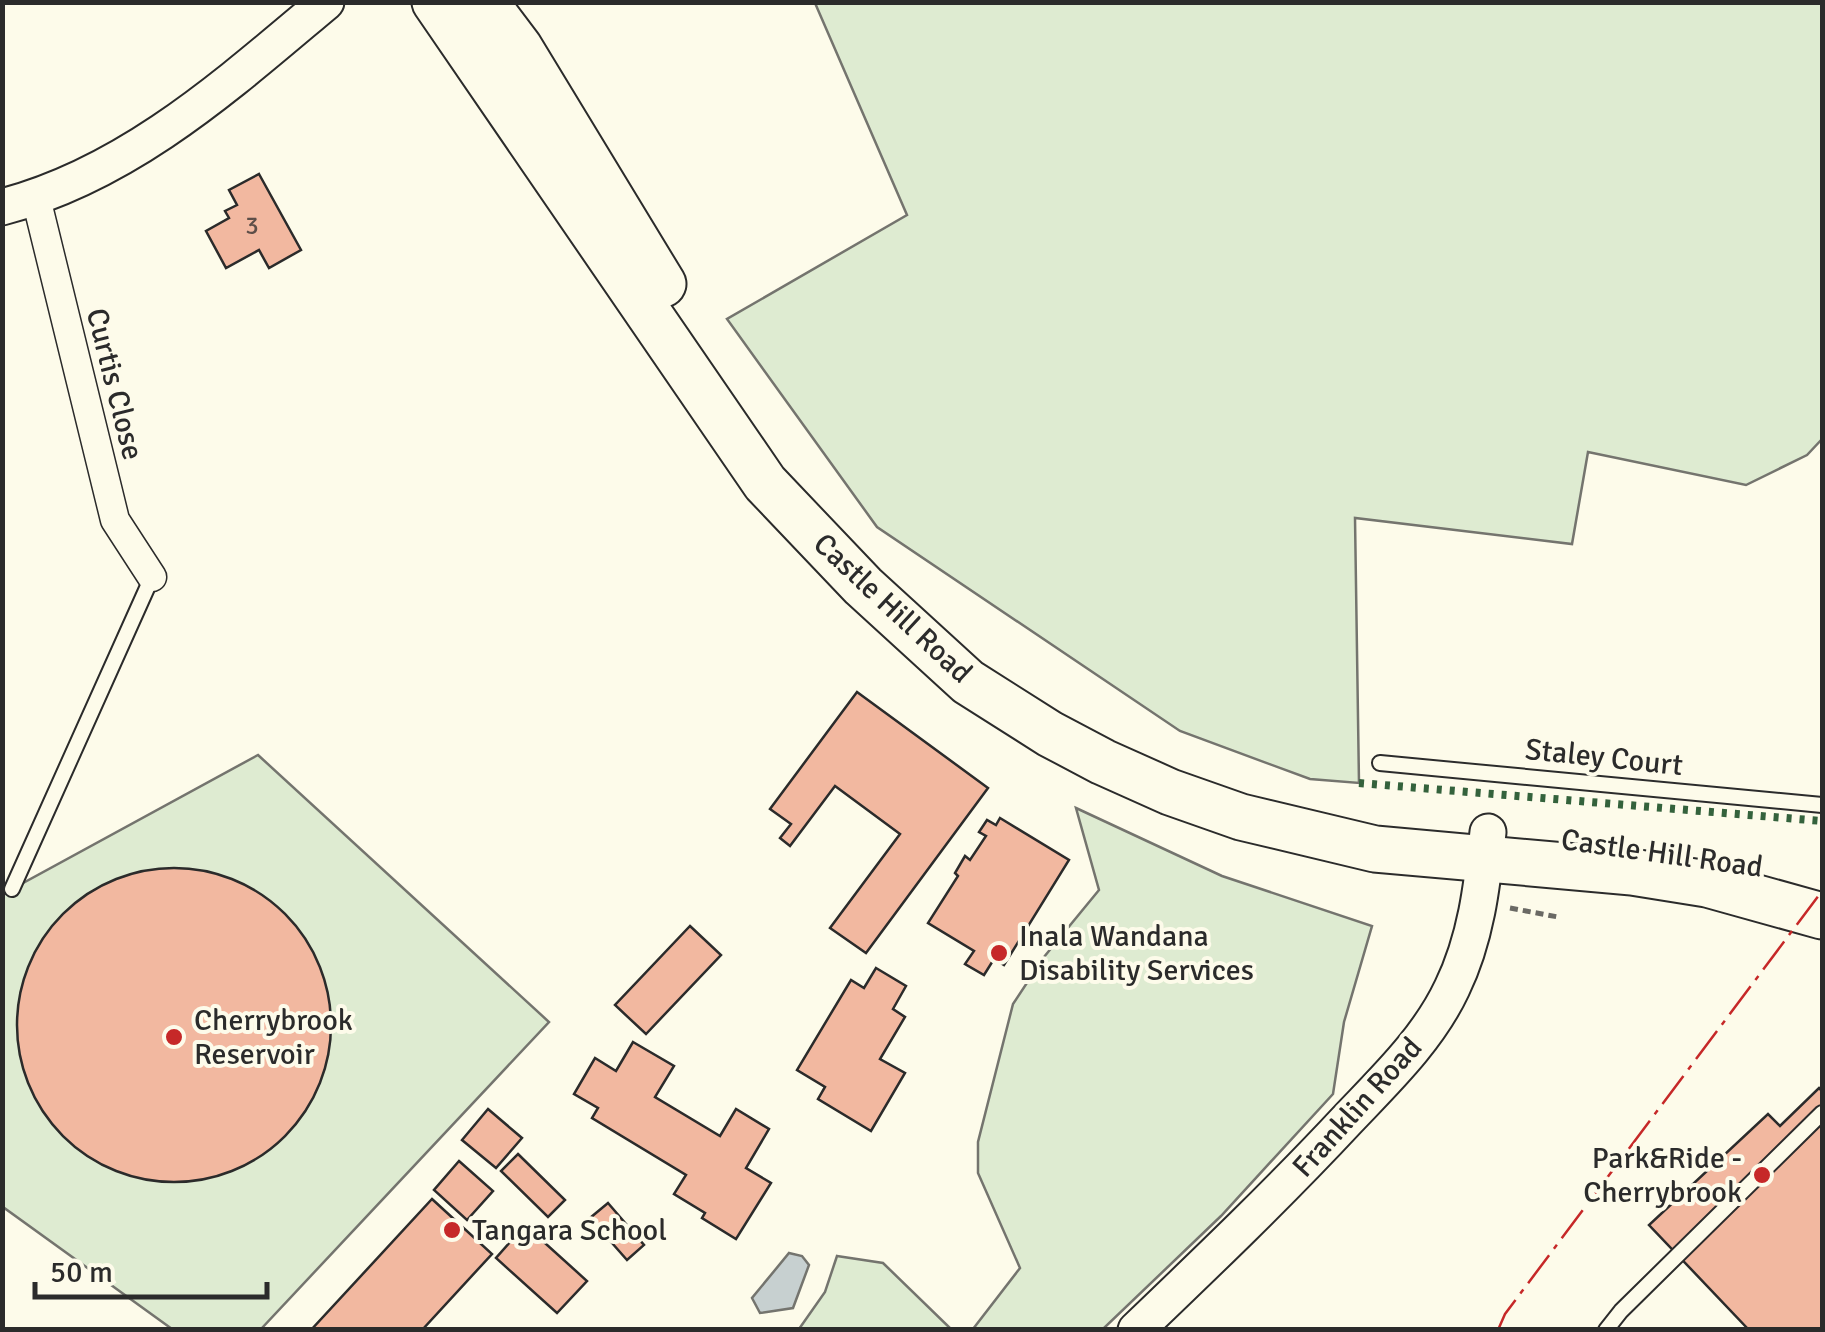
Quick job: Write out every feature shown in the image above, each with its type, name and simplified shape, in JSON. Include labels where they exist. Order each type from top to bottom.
[{"type":"main road","name":"Castle Hill Road","points":[[435,2],[764,483],[863,586],[968,682],[1050,734],[1170,792],[1241,817],[1375,849],[1602,840],[1696,851],[1781,870],[1822,885]]},
{"type":"main road","name":"Castle Hill Road","points":[[486,2],[519,48],[704,351],[782,458],[842,526],[979,654],[1051,701],[1173,763],[1234,784],[1486,847],[1707,884],[1822,916]]},
{"type":"street","points":[[19,203],[162,132],[326,2]]},
{"type":"street","name":"Curtis Close","points":[[19,203],[115,520],[152,577]]},
{"type":"street","name":"Franklin Road","points":[[1138,1329],[1286,1185],[1416,1046],[1464,962],[1480,902],[1486,847]]},
{"type":"lane","points":[[12,889],[152,577]]},
{"type":"lane","name":"Staley Court","points":[[1380,763],[1822,805]]},
{"type":"lane","points":[[1606,1330],[1822,1113]]},
{"type":"green space","points":[[815,3],[1822,3],[1822,439],[1807,455],[1746,485],[1588,452],[1572,544],[1355,518],[1359,783],[1310,779],[1180,731],[877,527],[727,319],[907,215]]},
{"type":"green space","points":[[258,755],[549,1022],[261,1329],[172,1329],[3,1207],[3,894]]},
{"type":"green space","points":[[1076,808],[1222,876],[1372,926],[1344,1022],[1333,1094],[1221,1216],[1103,1329],[973,1329],[1020,1268],[978,1173],[978,1142],[1013,1004],[1044,957],[1099,890]]},
{"type":"green space","points":[[837,1256],[883,1263],[951,1329],[799,1329],[825,1292]]},
{"type":"shaded area","points":[[789,1253],[802,1256],[809,1265],[793,1308],[760,1313],[752,1298]]},
{"type":"building","points":[[259,174],[301,250],[269,268],[259,250],[226,268],[206,231],[229,218],[225,211],[237,205],[229,190]]},
{"type":"building","points":[[857,692],[988,788],[866,953],[830,928],[900,834],[835,786],[790,846],[780,838],[791,824],[770,809]]},
{"type":"building","points":[[1000,818],[1069,860],[1004,965],[994,959],[984,975],[965,964],[974,951],[928,923],[958,876],[955,873],[965,856],[970,860],[986,836],[979,832],[987,820],[996,825]]},
{"type":"building","name":"Cherrybrook Reservoir","points":[[174,868],[205,871],[234,880],[261,894],[285,914],[305,938],[319,965],[328,994],[328,1056],[319,1085],[305,1112],[285,1136],[261,1156],[234,1170],[205,1179],[174,1182],[143,1179],[114,1170],[87,1156],[63,1136],[43,1112],[29,1085],[20,1056],[17,1025],[20,994],[29,965],[43,938],[63,914],[87,894],[114,880],[143,871]]},
{"type":"building","points":[[690,926],[721,955],[646,1034],[615,1005]]},
{"type":"building","points":[[876,968],[906,986],[893,1009],[905,1017],[880,1059],[905,1073],[871,1131],[818,1099],[825,1087],[797,1070],[851,980],[864,988]]},
{"type":"building","points":[[633,1042],[674,1066],[655,1097],[720,1136],[736,1109],[769,1129],[746,1168],[771,1183],[736,1239],[674,1194],[686,1175],[592,1118],[598,1108],[574,1094],[595,1058],[616,1071]]},
{"type":"building","name":"Park&Ride - Cherrybrook","points":[[1819,1088],[1822,1330],[1749,1330],[1649,1225],[1768,1114],[1780,1126]]},
{"type":"building","points":[[488,1109],[522,1138],[496,1168],[462,1140]]},
{"type":"building","points":[[518,1154],[565,1200],[548,1217],[501,1171]]},
{"type":"building","points":[[459,1161],[493,1191],[467,1220],[434,1190]]},
{"type":"building","points":[[432,1199],[492,1254],[422,1330],[311,1330]]},
{"type":"building","points":[[608,1203],[644,1245],[627,1260],[590,1218]]},
{"type":"building","points":[[525,1225],[587,1281],[557,1313],[496,1258]]},
{"type":"hedge","points":[[1359,783],[1822,821]]},
{"type":"power","points":[[1498,1330],[1505,1314],[1822,891]]},
{"type":"place","name":"Inala Wandana Disability Services","points":[[999,953]]},
{"type":"place","name":"Cherrybrook Reservoir","points":[[174,1037]]},
{"type":"place","name":"Park&Ride - Cherrybrook","points":[[1762,1175]]},
{"type":"place","name":"Tangara School","points":[[452,1230]]}]
